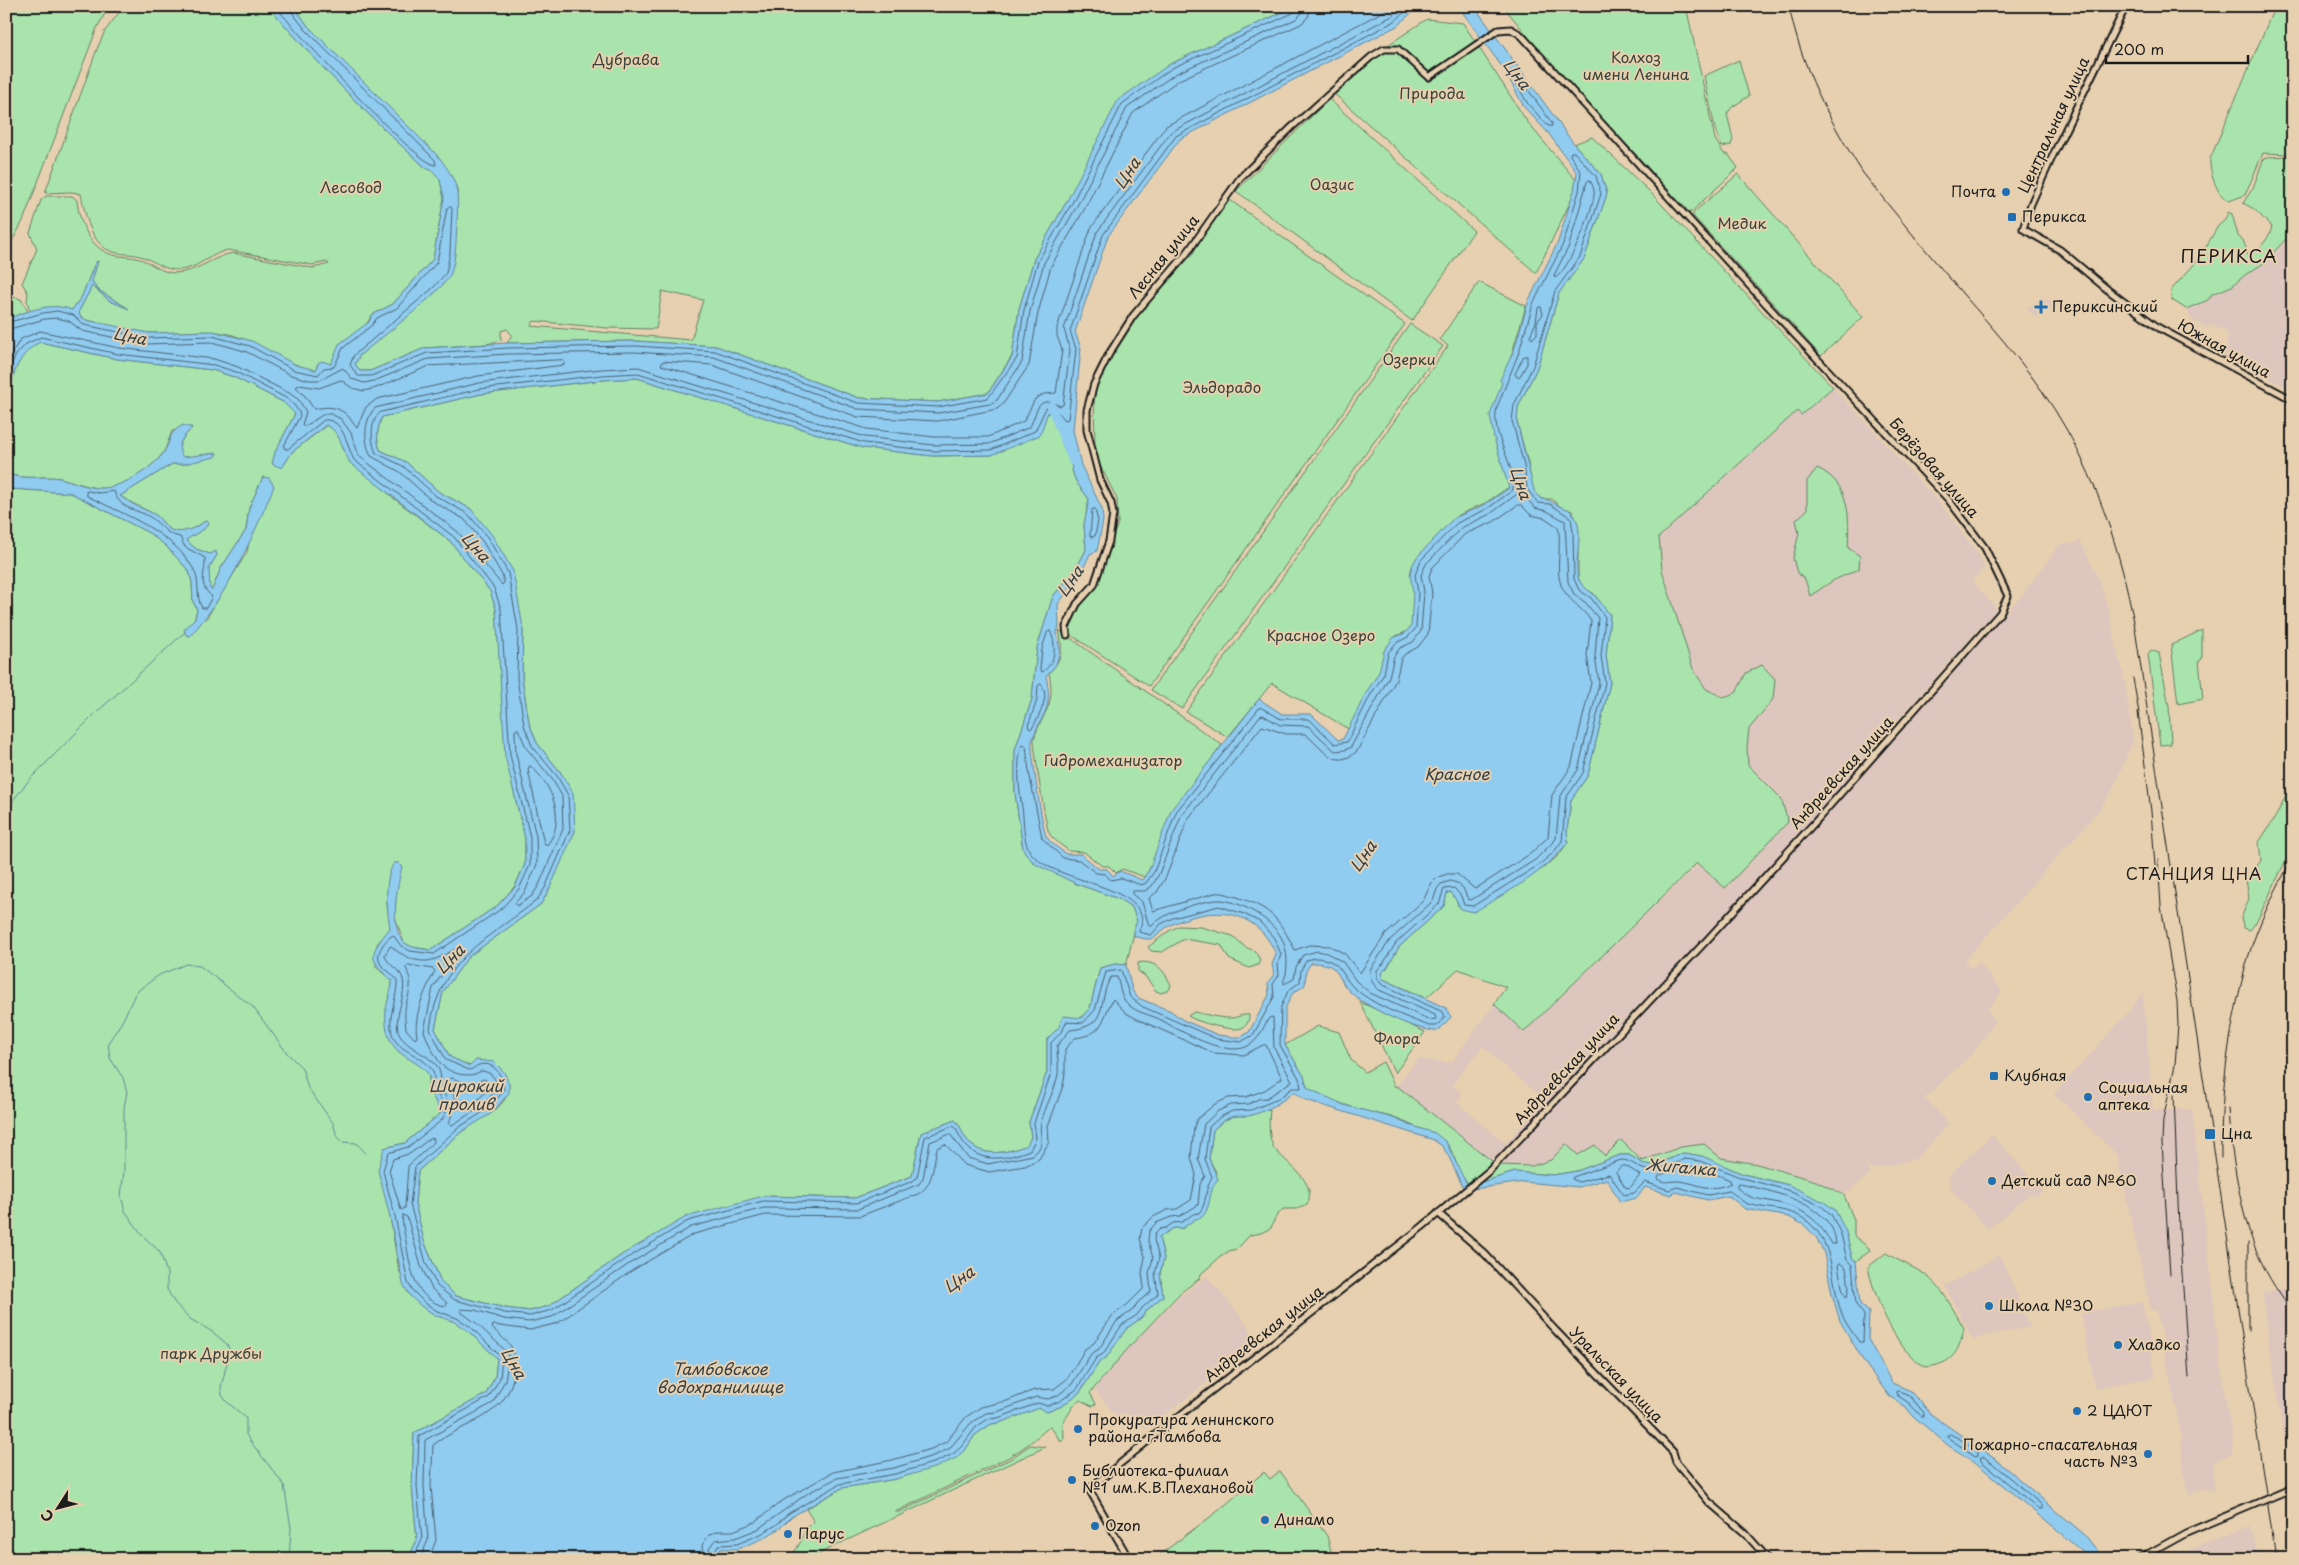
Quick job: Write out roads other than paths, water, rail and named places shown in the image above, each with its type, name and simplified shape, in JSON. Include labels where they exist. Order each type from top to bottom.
[{"type":"main road","points":[[2139,1559],[2186,1533],[2293,1488]]},
{"type":"street","name":"Центральная улица","points":[[2023,229],[2031,204],[2058,145],[2126,6]]},
{"type":"street","name":"Берёзовая улица","points":[[1474,46],[1498,30],[1511,29],[1521,35],[1928,475],[1986,548],[2005,586],[2008,596],[2005,606]]},
{"type":"street","name":"Лесная улица","points":[[1067,635],[1066,627],[1069,618],[1077,604],[1094,585],[1109,541],[1113,514],[1111,502],[1100,480],[1087,430],[1087,410],[1094,384],[1133,316],[1187,253],[1240,178],[1371,57],[1384,49],[1398,49],[1429,77],[1474,46]]},
{"type":"street","name":"Южная улица","points":[[2023,229],[2060,250],[2159,328],[2293,400]]},
{"type":"street","name":"Андреевская улица","points":[[1129,1559],[1089,1489],[1165,1427],[1438,1214],[1490,1170],[1707,940],[1954,667],[2005,606]]},
{"type":"street","name":"Уральская улица","points":[[1438,1214],[1496,1265],[1556,1331],[1673,1452],[1676,1462],[1709,1502],[1745,1533],[1768,1559]]},
{"type":"water","points":[[268,6],[294,6],[308,26],[439,157],[451,175],[456,188],[458,203],[456,243],[451,273],[437,291],[360,355],[355,364],[360,371],[370,371],[425,348],[507,343],[635,341],[716,346],[859,398],[938,402],[988,393],[1012,357],[1019,309],[1034,259],[1067,201],[1118,100],[1170,64],[1296,6],[1419,6],[1397,26],[1180,139],[1108,236],[1075,332],[1081,348],[1073,430],[1081,465],[1102,509],[1103,521],[1097,551],[1090,554],[1081,573],[1058,604],[1059,626],[1057,633],[1060,650],[1056,665],[1046,676],[1048,688],[1047,705],[1032,741],[1033,758],[1044,831],[1050,841],[1066,854],[1081,854],[1099,869],[1107,869],[1113,876],[1120,871],[1142,880],[1149,870],[1171,810],[1259,699],[1282,714],[1311,714],[1338,740],[1343,739],[1366,693],[1379,672],[1384,651],[1393,638],[1405,633],[1411,626],[1413,592],[1410,575],[1417,557],[1454,518],[1484,505],[1509,488],[1494,438],[1490,415],[1502,383],[1500,380],[1514,350],[1528,302],[1558,242],[1574,190],[1577,173],[1549,134],[1524,107],[1505,71],[1458,6],[1474,6],[1574,144],[1601,174],[1607,194],[1584,259],[1559,293],[1537,368],[1518,407],[1517,422],[1534,490],[1541,499],[1549,500],[1568,509],[1578,524],[1577,572],[1579,580],[1597,598],[1610,615],[1606,656],[1610,683],[1588,775],[1571,800],[1567,830],[1568,842],[1548,864],[1536,873],[1512,890],[1474,912],[1461,909],[1451,892],[1447,893],[1444,906],[1399,947],[1387,968],[1381,973],[1383,979],[1446,1008],[1451,1017],[1438,1031],[1403,1023],[1356,997],[1346,988],[1333,968],[1325,964],[1311,963],[1306,971],[1305,985],[1292,994],[1285,1009],[1285,1045],[1304,1076],[1307,1087],[1312,1090],[1344,1105],[1393,1118],[1435,1133],[1446,1142],[1467,1184],[1472,1185],[1515,1172],[1553,1175],[1577,1171],[1620,1155],[1629,1155],[1644,1164],[1655,1165],[1684,1153],[1702,1156],[1743,1174],[1789,1185],[1824,1202],[1835,1210],[1846,1232],[1852,1258],[1856,1261],[1860,1304],[1869,1312],[1868,1339],[1892,1383],[1911,1391],[1932,1415],[1995,1459],[2085,1535],[2104,1559],[2091,1559],[1975,1462],[1949,1446],[1913,1416],[1906,1407],[1889,1396],[1864,1362],[1840,1321],[1832,1294],[1824,1253],[1816,1237],[1804,1225],[1789,1217],[1745,1209],[1729,1196],[1708,1200],[1676,1192],[1671,1195],[1645,1187],[1637,1198],[1620,1202],[1607,1179],[1579,1187],[1524,1182],[1466,1190],[1462,1186],[1443,1147],[1434,1140],[1306,1100],[1294,1092],[1279,1103],[1258,1113],[1250,1116],[1229,1118],[1213,1130],[1209,1159],[1218,1179],[1212,1189],[1205,1214],[1183,1228],[1174,1228],[1159,1237],[1164,1258],[1160,1273],[1163,1296],[1141,1318],[1126,1329],[1106,1358],[1100,1361],[1080,1392],[1062,1406],[1047,1412],[1040,1408],[999,1423],[991,1424],[975,1435],[966,1449],[956,1458],[937,1467],[896,1479],[842,1488],[791,1517],[780,1528],[764,1538],[738,1549],[721,1549],[725,1557],[723,1559],[408,1559],[417,1540],[412,1486],[414,1433],[486,1394],[495,1377],[497,1358],[468,1331],[455,1322],[435,1315],[422,1307],[410,1296],[403,1284],[390,1217],[378,1170],[384,1148],[405,1143],[441,1113],[429,1089],[429,1075],[422,1067],[398,1051],[390,1040],[386,1027],[386,1007],[392,981],[378,967],[374,955],[378,944],[390,928],[387,886],[394,863],[399,863],[402,866],[396,906],[397,927],[400,936],[410,946],[431,950],[497,906],[515,887],[525,864],[525,838],[505,756],[496,609],[490,591],[450,541],[350,463],[338,436],[326,425],[292,452],[282,468],[272,464],[275,452],[295,414],[283,402],[234,377],[212,370],[117,359],[40,342],[30,349],[16,368],[10,391],[6,428],[6,319],[47,307],[72,310],[82,296],[95,263],[98,261],[92,281],[98,290],[129,309],[110,301],[92,286],[79,311],[80,316],[86,320],[149,333],[213,331],[252,341],[296,365],[316,370],[318,363],[322,361],[331,364],[339,344],[369,322],[372,315],[393,304],[433,259],[444,198],[440,180],[432,170],[426,168],[364,110]],"holes":[[[637,378],[863,448],[933,456],[992,455],[1040,435],[1048,412],[1062,425],[1068,442],[1075,479],[1089,499],[1084,525],[1086,550],[1075,571],[1053,596],[1037,648],[1032,699],[1015,750],[1015,793],[1023,849],[1037,865],[1077,884],[1119,899],[1132,907],[1137,921],[1134,928],[1134,936],[1148,939],[1153,938],[1173,924],[1204,914],[1219,913],[1233,915],[1246,920],[1268,939],[1276,954],[1272,965],[1274,974],[1268,983],[1269,995],[1249,1032],[1241,1037],[1218,1035],[1183,1020],[1171,1011],[1138,998],[1132,990],[1126,965],[1115,964],[1100,968],[1090,1008],[1081,1018],[1063,1016],[1059,1027],[1047,1039],[1047,1072],[1029,1122],[1031,1137],[1027,1145],[1002,1152],[985,1152],[971,1144],[955,1120],[921,1133],[912,1176],[855,1198],[763,1196],[686,1217],[623,1254],[549,1306],[530,1311],[505,1308],[456,1296],[441,1282],[424,1241],[415,1203],[418,1171],[461,1132],[492,1113],[509,1093],[509,1084],[504,1072],[494,1062],[476,1060],[470,1066],[450,1057],[435,1029],[443,992],[468,957],[541,904],[575,831],[573,793],[561,773],[537,743],[529,723],[522,678],[523,628],[513,571],[492,535],[471,509],[439,492],[406,462],[380,450],[378,434],[382,417],[481,394]]]},
{"type":"water","points":[[183,425],[192,428],[181,441],[179,449],[183,457],[217,453],[215,457],[184,464],[172,464],[120,496],[156,515],[173,531],[188,530],[207,520],[209,523],[204,529],[186,540],[196,549],[210,554],[216,551],[217,555],[209,568],[210,589],[212,590],[221,568],[246,530],[249,508],[263,477],[269,478],[274,486],[257,526],[228,584],[190,636],[186,635],[184,630],[195,618],[197,609],[193,602],[192,582],[189,571],[166,546],[149,533],[71,493],[6,487],[6,473],[19,477],[60,478],[98,488],[115,486],[144,471],[159,459],[174,431]]},
{"type":"waterway","name":"Цна","points":[[1051,406],[1073,461]]},
{"type":"waterway","points":[[6,809],[30,779],[96,713],[185,632]]},
{"type":"waterway","points":[[289,1559],[291,1528],[284,1485],[246,1434],[246,1418],[226,1401],[222,1395],[221,1387],[230,1351],[227,1344],[211,1331],[190,1319],[174,1302],[167,1289],[167,1273],[160,1252],[143,1236],[125,1211],[121,1196],[124,1172],[124,1108],[127,1092],[123,1078],[110,1058],[108,1043],[123,1020],[136,992],[159,975],[186,964],[200,966],[253,1007],[287,1053],[302,1068],[308,1088],[333,1123],[337,1137],[342,1142],[356,1143],[366,1153]]},
{"type":"railway","points":[[1789,6],[1794,29],[1809,72],[1828,114],[1851,154],[1863,173],[1887,203],[2003,341],[2042,391],[2065,427],[2089,474],[2116,547],[2134,622],[2276,1559]]},
{"type":"railway","points":[[2133,678],[2140,719]]},
{"type":"railway","points":[[2138,712],[2151,811],[2155,866]]},
{"type":"railway","points":[[2221,1158],[2224,1082],[2236,1007],[2248,958],[2257,932],[2293,857]]},
{"type":"railway","points":[[2158,860],[2161,906],[2177,1001],[2178,1025],[2175,1065],[2163,1120],[2162,1143],[2170,1275]]},
{"type":"railway","points":[[2174,1095],[2179,1228],[2189,1378]]},
{"type":"railway","points":[[2228,1108],[2235,1166],[2249,1230],[2262,1263],[2281,1296],[2293,1312]]},
{"type":"railway","points":[[2248,1243],[2248,1331]]},
{"type":"place","name":"Почта","points":[[2006,192]]},
{"type":"place","name":"Перикса","points":[[2012,217]]},
{"type":"place","name":"Периксинский","points":[[2041,307]]},
{"type":"place","name":"Клубная","points":[[1994,1076]]},
{"type":"place","name":"Социальная аптека","points":[[2088,1097]]},
{"type":"place","name":"Цна","points":[[2210,1134]]},
{"type":"place","name":"Детский сад №60","points":[[1992,1181]]},
{"type":"place","name":"Школа №30","points":[[1989,1306]]},
{"type":"place","name":"Хладко","points":[[2118,1345]]},
{"type":"place","name":"2 ЦДЮТ","points":[[2077,1411]]},
{"type":"place","name":"Прокуратура ленинского района г.Тамбова","points":[[1078,1429]]},
{"type":"place","name":"Пожарно-спасательная часть №3","points":[[2148,1454]]},
{"type":"place","name":"Библиотека-филиал №1 им.К.В.Плехановой","points":[[1072,1480]]},
{"type":"place","name":"Динамо","points":[[1265,1520]]},
{"type":"place","name":"Ozon","points":[[1095,1526]]},
{"type":"place","name":"Парус","points":[[788,1534]]},
{"type":"district","name":"ПЕРИКСА","points":[[2229,257]]},
{"type":"district","name":"СТАНЦИЯ ЦНА","points":[[2194,874]]},
{"type":"park label","name":"Дубрава","points":[[626,60]]},
{"type":"park label","name":"Колхоз имени Ленина","points":[[1636,66]]},
{"type":"park label","name":"Природа","points":[[1432,94]]},
{"type":"park label","name":"Оазис","points":[[1332,185]]},
{"type":"park label","name":"Лесовод","points":[[351,188]]},
{"type":"park label","name":"Медик","points":[[1742,224]]},
{"type":"park label","name":"Озерки","points":[[1409,360]]},
{"type":"park label","name":"Эльдорадо","points":[[1222,388]]},
{"type":"park label","name":"Красное Озеро","points":[[1321,636]]},
{"type":"park label","name":"Гидромеханизатор","points":[[1113,761]]},
{"type":"park label","name":"Флора","points":[[1397,1039]]},
{"type":"park label","name":"парк Дружбы","points":[[211,1354]]},
{"type":"water label","name":"Красное","points":[[1457,774]]},
{"type":"water label","name":"Широкий пролив","points":[[466,1095]]},
{"type":"water label","name":"Жигалка","points":[[1681,1167]]},
{"type":"water label","name":"Тамбовское водохранилище","points":[[720,1378]]}]
